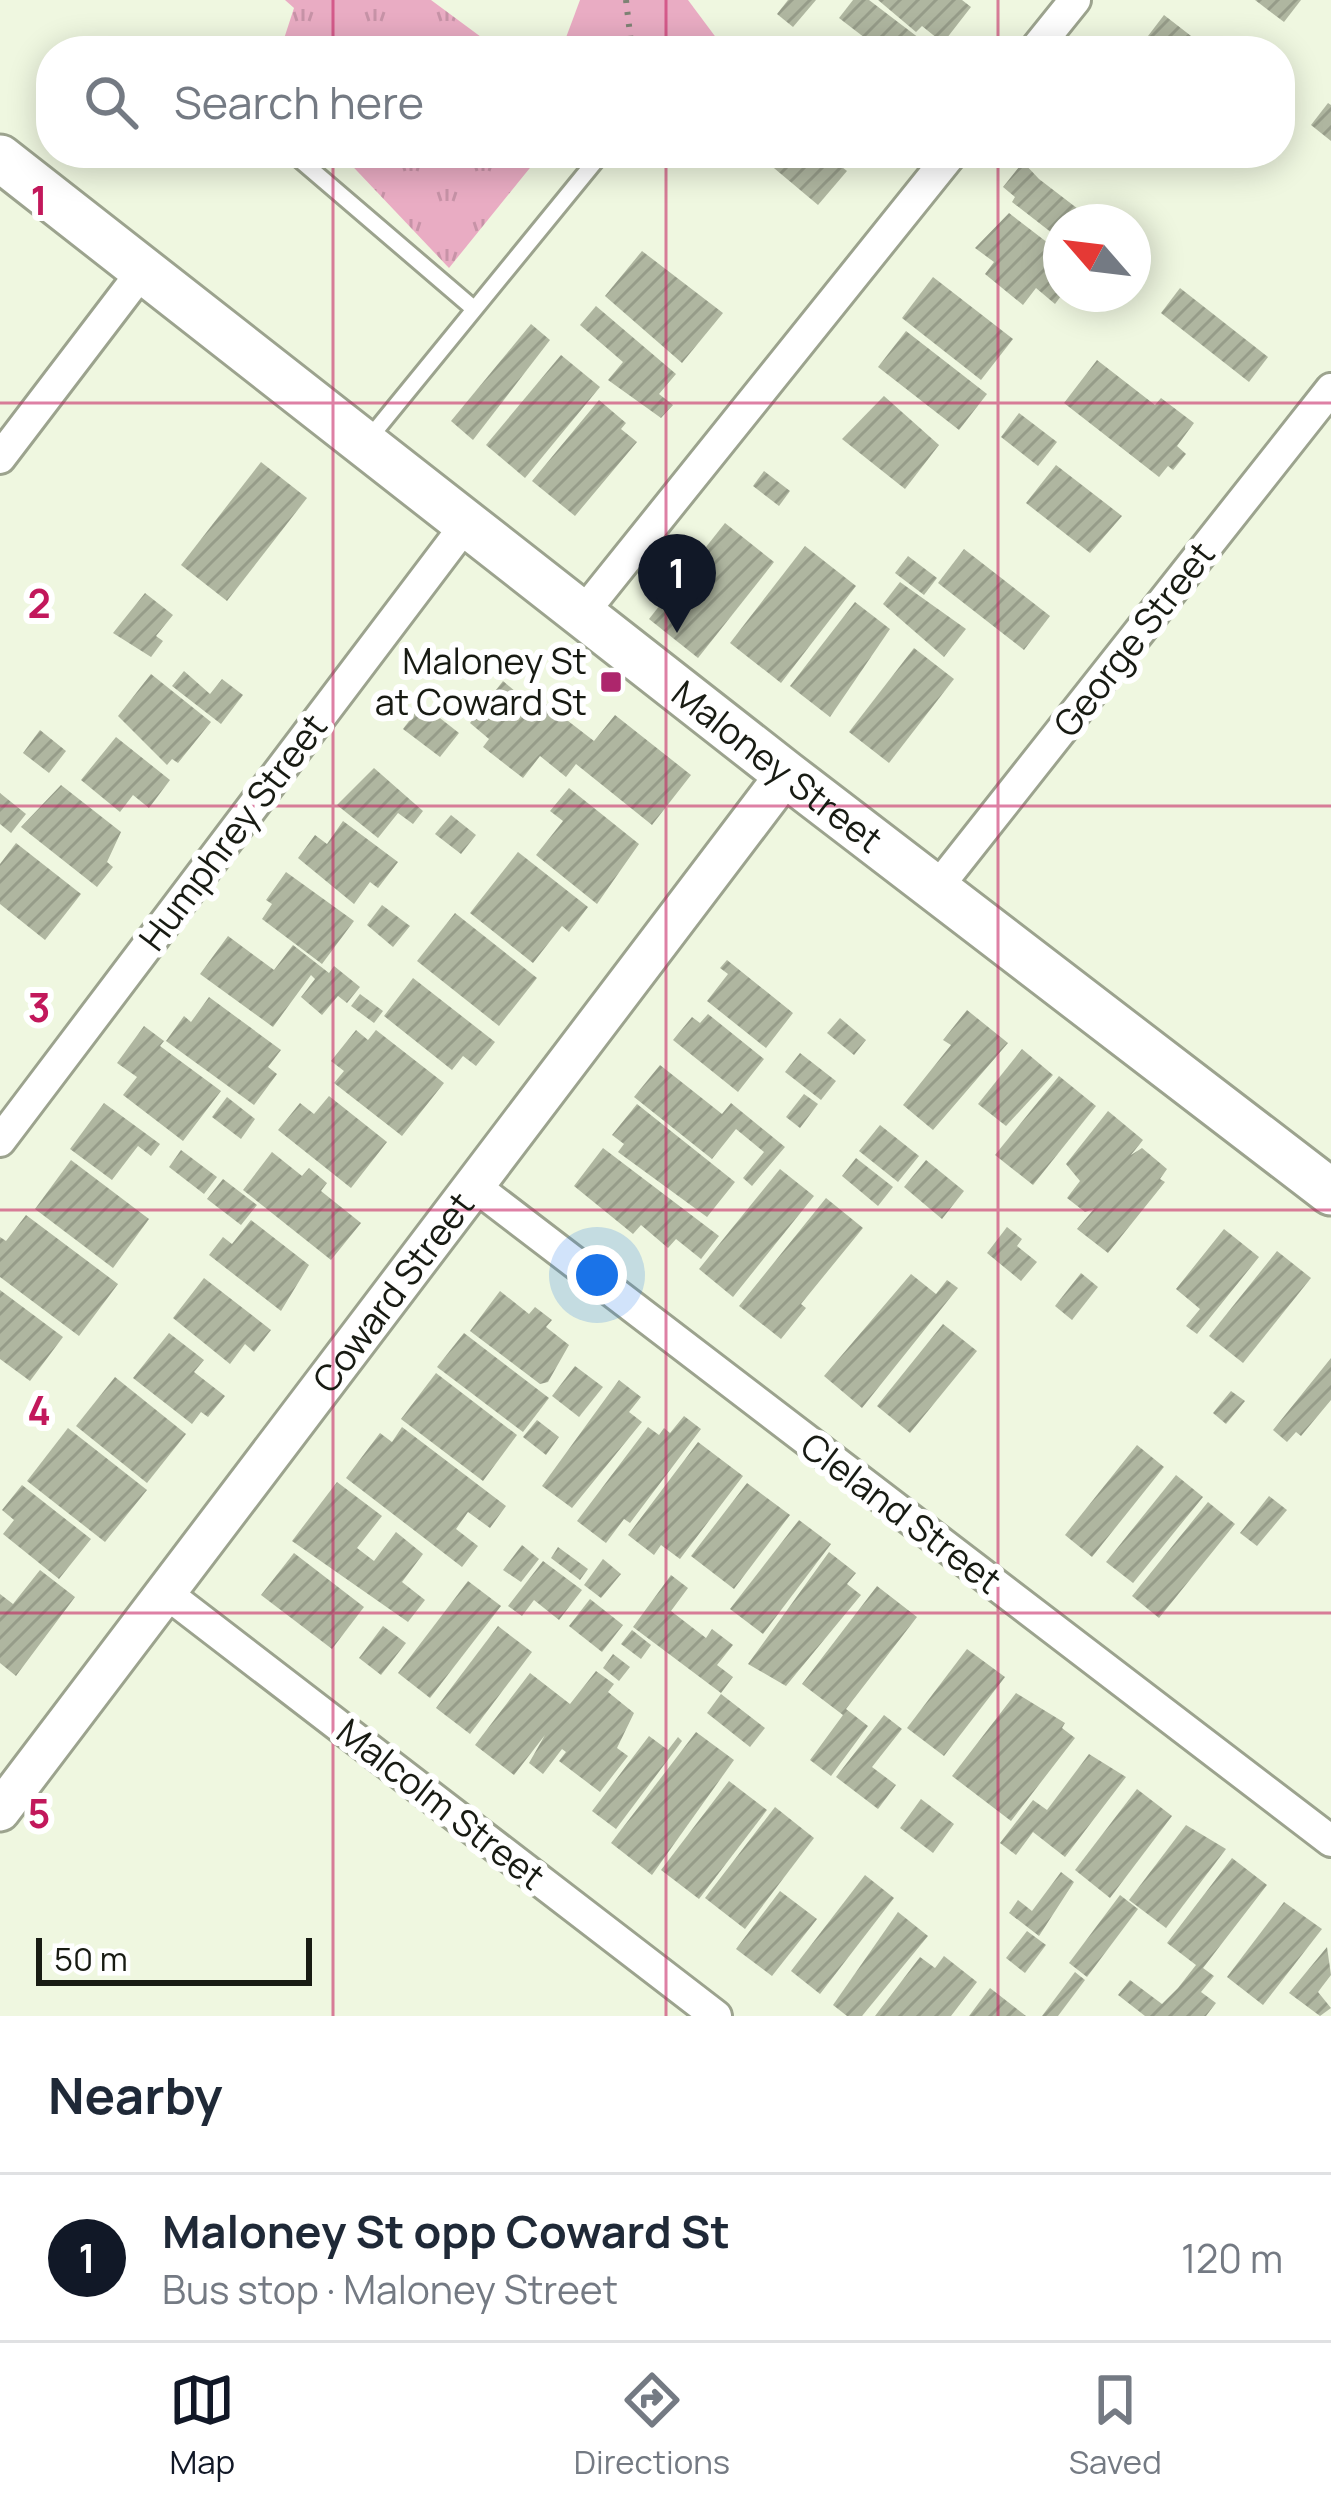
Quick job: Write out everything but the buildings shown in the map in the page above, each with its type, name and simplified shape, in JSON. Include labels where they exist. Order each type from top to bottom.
[{"type":"main road","name":"Maloney Street","points":[[0,158],[786,774],[1331,1192]]},
{"type":"street","points":[[1046,36],[1075,0]]},
{"type":"street","points":[[582,614],[940,168]]},
{"type":"street","points":[[0,458],[144,269]]},
{"type":"street","name":"George Street","points":[[936,889],[1331,389]]},
{"type":"street","name":"Humphrey Street","points":[[0,1141],[467,523]]},
{"type":"street","name":"Coward Street","points":[[0,1811],[12,1769],[166,1593],[786,774]]},
{"type":"street","name":"Cleland Street","points":[[472,1184],[1331,1841]]},
{"type":"street","name":"Malcolm Street","points":[[166,1593],[716,2016]]},
{"type":"lane","points":[[310,168],[473,308]]},
{"type":"lane","points":[[365,443],[590,168]]},
{"type":"path","points":[[626,0],[630,36]]},
{"type":"green space","points":[[285,0],[431,0],[480,36],[285,36],[294,8]]},
{"type":"green space","points":[[580,0],[688,0],[715,36],[567,36]]},
{"type":"green space","points":[[354,168],[530,168],[449,268]]},
{"type":"place","name":"Maloney St opp Coward St","points":[[677,633]]},
{"type":"place","name":"Maloney St at Coward St","points":[[611,682]]}]
